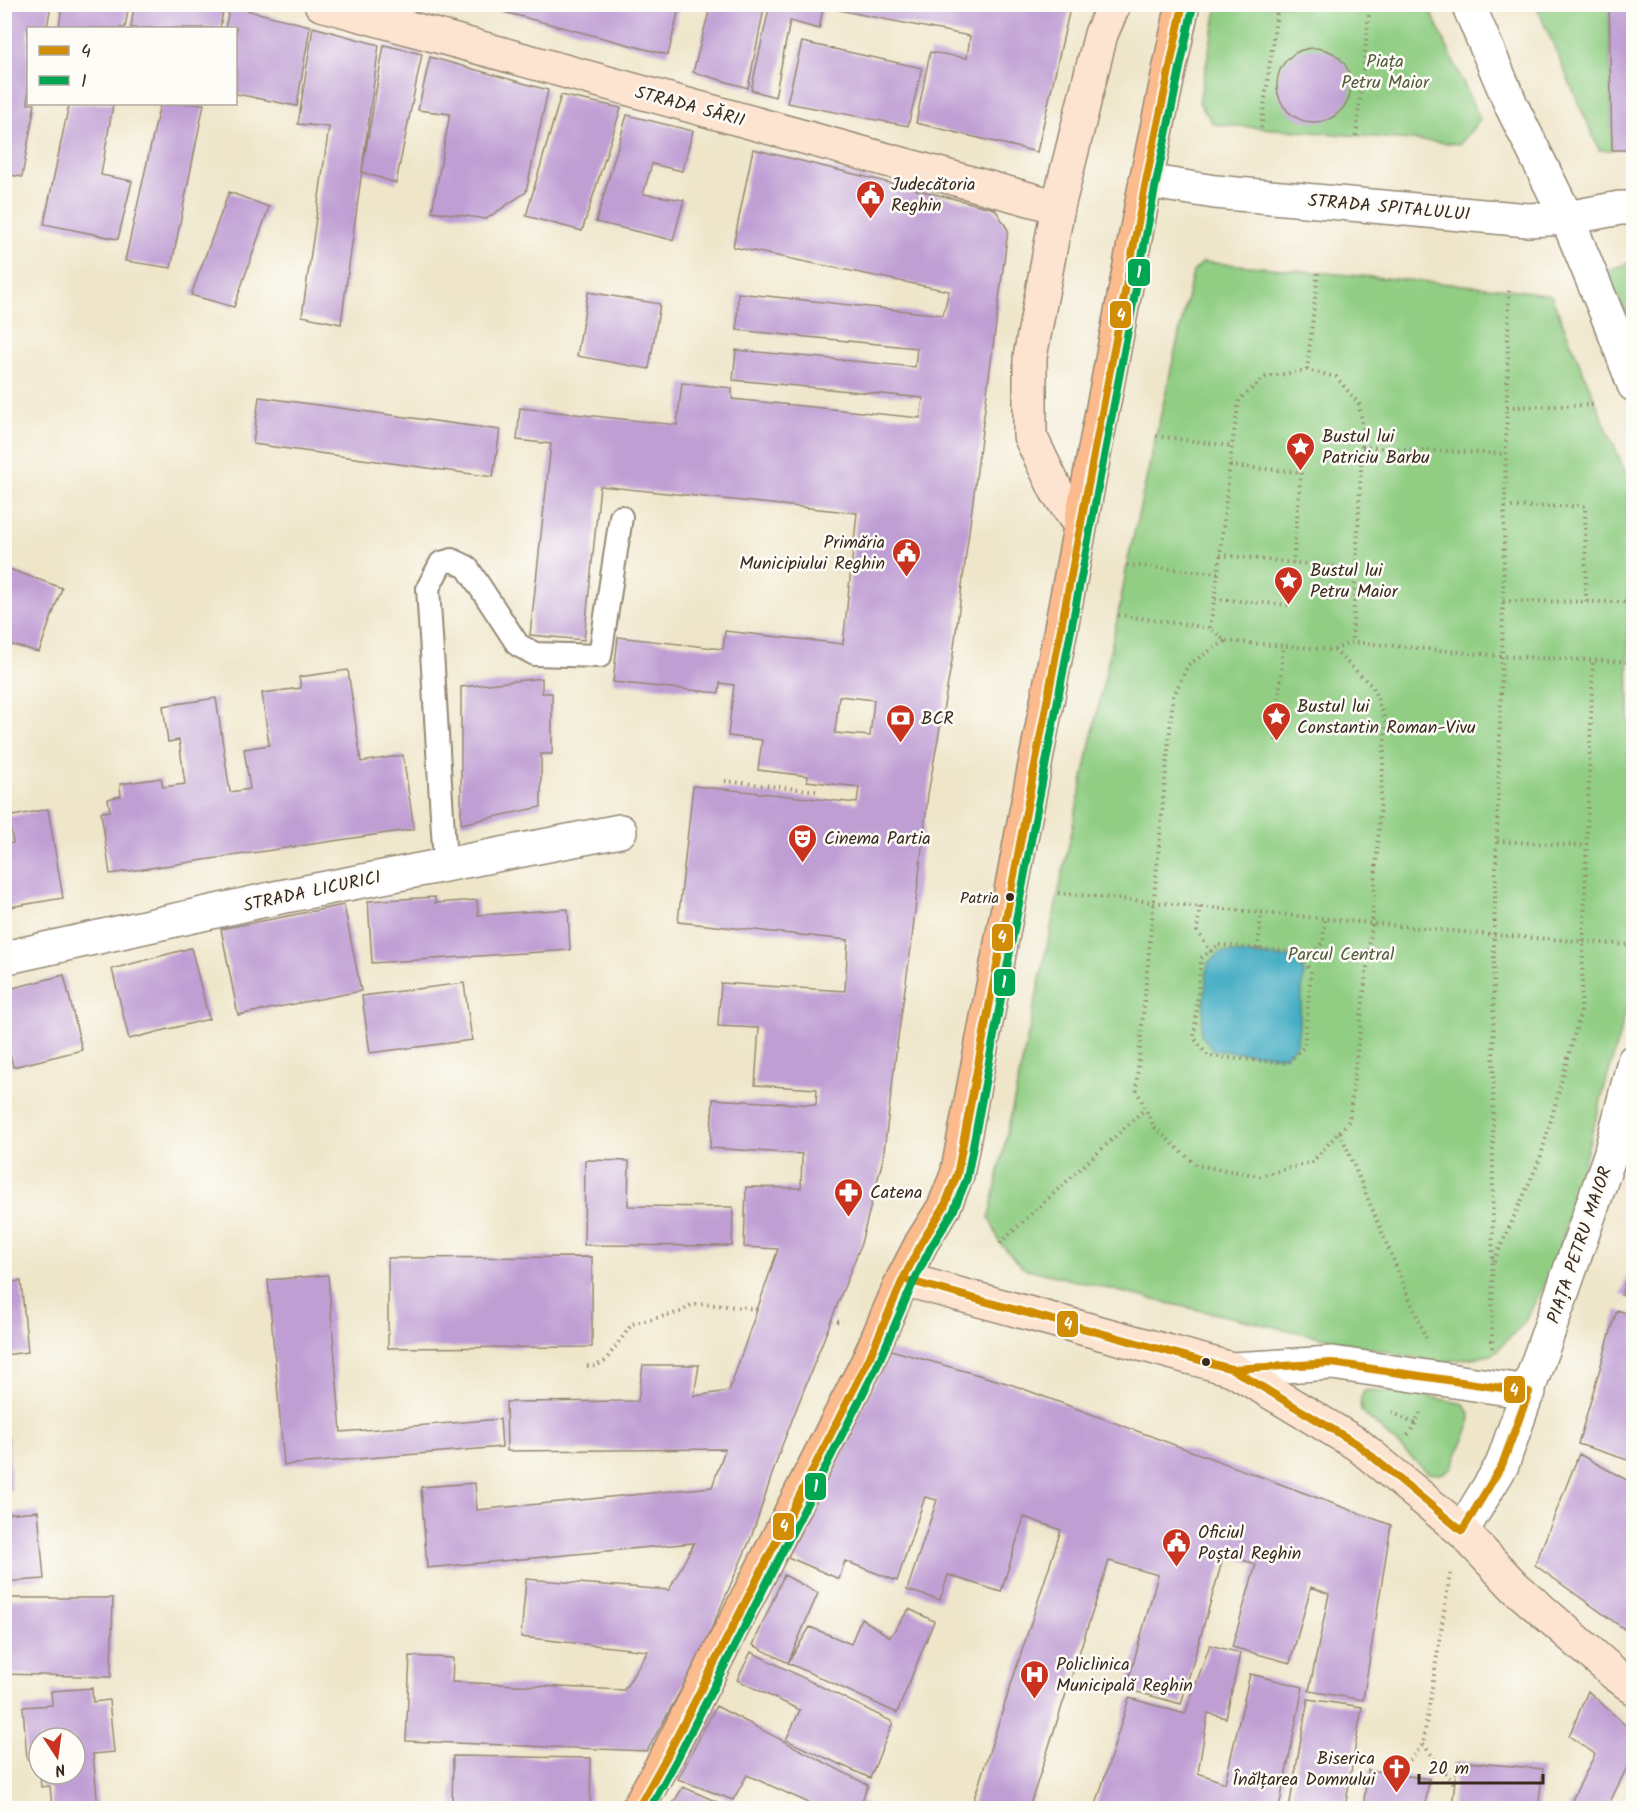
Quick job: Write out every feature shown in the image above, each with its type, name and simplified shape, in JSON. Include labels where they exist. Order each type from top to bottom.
[{"type":"highway","points":[[638,1809],[868,1360],[903,1279],[944,1207],[957,1175],[1146,181],[1183,4]]},
{"type":"street","name":"STRADA SĂRII","points":[[321,4],[1058,207]]},
{"type":"street","points":[[1080,525],[1056,490],[1030,436],[1030,357],[1058,207],[1101,34],[1113,4]]},
{"type":"street","points":[[1468,4],[1512,107],[1566,218],[1634,384]]},
{"type":"street","name":"STRADA SPITALULUI","points":[[1146,181],[1215,192],[1528,220],[1566,218],[1620,208],[1634,208]]},
{"type":"street","name":"STRADA LICURICI","points":[[4,958],[275,898],[620,831]]},
{"type":"street","name":"PIAȚA PETRU MAIOR","points":[[1462,1531],[1502,1465],[1529,1392],[1610,1155],[1634,1061]]},
{"type":"street","points":[[903,1279],[1232,1369],[1357,1444],[1462,1531],[1515,1587],[1634,1688]]},
{"type":"street","points":[[1232,1369],[1332,1363],[1529,1392]]},
{"type":"lane","points":[[445,864],[428,588],[441,562],[452,560],[467,567],[518,645],[535,654],[600,657],[621,518]]},
{"type":"path","points":[[1261,128],[1278,4]]},
{"type":"path","points":[[1356,136],[1370,4]]},
{"type":"path","points":[[1307,370],[1318,272]]},
{"type":"path","points":[[1492,1355],[1494,935],[1509,290]]},
{"type":"path","points":[[1210,628],[1239,400],[1266,377],[1307,370],[1336,377],[1359,404],[1363,429],[1352,642]]},
{"type":"path","points":[[1507,407],[1598,405]]},
{"type":"path","points":[[1156,436],[1232,446]]},
{"type":"path","points":[[1362,447],[1506,454]]},
{"type":"path","points":[[1230,466],[1301,472],[1293,563]]},
{"type":"path","points":[[1505,507],[1585,506],[1586,602]]},
{"type":"path","points":[[1220,555],[1356,569]]},
{"type":"path","points":[[1127,565],[1218,573]]},
{"type":"path","points":[[1215,599],[1288,604]]},
{"type":"path","points":[[1503,601],[1628,602]]},
{"type":"path","points":[[1118,615],[1210,628],[1225,641],[1334,650],[1352,642],[1502,656],[1629,662]]},
{"type":"path","points":[[1225,641],[1188,665],[1173,697],[1136,1089],[1154,1127],[1196,1165],[1260,1176],[1312,1162],[1349,1121],[1372,924],[1386,723],[1373,687],[1334,650]]},
{"type":"path","points":[[1276,741],[1283,646]]},
{"type":"path","points":[[1492,1265],[1540,1159],[1581,1011],[1593,660]]},
{"type":"path","points":[[725,781],[817,791]]},
{"type":"path","points":[[1497,841],[1586,846]]},
{"type":"path","points":[[1058,893],[1372,924],[1631,945]]},
{"type":"path","points":[[1200,907],[1197,930],[1211,952]]},
{"type":"path","points":[[1258,949],[1261,913]]},
{"type":"path","points":[[1304,962],[1323,943],[1325,919]]},
{"type":"path","points":[[1219,945],[1297,952],[1311,971],[1304,1047],[1287,1063],[1208,1056],[1194,1038],[1201,958],[1211,952],[1219,945]]},
{"type":"path","points":[[1000,1243],[1146,1109]]},
{"type":"path","points":[[1340,1132],[1428,1341]]},
{"type":"path","points":[[586,1366],[596,1366],[605,1361],[632,1324],[681,1312],[691,1305],[757,1309]]},
{"type":"path","points":[[831,1320],[847,1323]]},
{"type":"path","points":[[1398,1774],[1423,1744],[1451,1568]]},
{"type":"path","points":[[1423,1744],[1455,1785]]},
{"type":"green space","name":"Piața Petru Maior","points":[[1218,5],[1428,5],[1480,120],[1460,144],[1213,124],[1199,102]]},
{"type":"green space","points":[[1536,5],[1609,5],[1612,150],[1599,150]]},
{"type":"green space","points":[[1633,261],[1633,326],[1604,272]]},
{"type":"green space","name":"Parcul Central","points":[[1203,262],[1509,289],[1551,295],[1627,477],[1631,993],[1554,1269],[1522,1325],[1492,1355],[1437,1363],[1163,1302],[1023,1268],[1000,1243],[989,1217],[1128,560],[1193,272]]},
{"type":"green space","points":[[1364,1391],[1427,1396],[1464,1404],[1470,1413],[1469,1427],[1451,1469],[1440,1474],[1428,1473],[1361,1411]]},
{"type":"water","points":[[1222,952],[1293,958],[1304,972],[1297,1044],[1285,1056],[1213,1050],[1201,1034],[1208,963]]},
{"type":"building","points":[[5,4],[51,4],[47,27],[27,27],[27,105],[35,105],[22,177],[5,174]]},
{"type":"building","points":[[62,4],[129,4],[125,27],[59,27]]},
{"type":"building","points":[[134,4],[224,6],[220,27],[131,27]]},
{"type":"building","points":[[481,4],[680,4],[668,55],[485,7]]},
{"type":"building","points":[[711,4],[765,4],[748,88],[693,72]]},
{"type":"building","points":[[770,4],[824,4],[819,29],[790,21],[775,97],[751,90]]},
{"type":"building","points":[[839,4],[1071,4],[1037,152],[916,123],[930,52],[967,58],[970,36],[838,10]]},
{"type":"building","points":[[1609,4],[1634,4],[1634,150],[1612,150]]},
{"type":"building","points":[[230,6],[310,26],[297,106],[237,94],[237,27],[225,27]]},
{"type":"building","points":[[313,27],[379,45],[341,324],[302,316],[329,127],[298,124]]},
{"type":"building","points":[[802,42],[922,68],[908,126],[787,103]]},
{"type":"building","points":[[384,45],[422,54],[396,183],[362,172]]},
{"type":"building","points":[[1307,48],[1321,48],[1335,54],[1345,64],[1351,78],[1351,92],[1345,106],[1335,116],[1321,122],[1307,122],[1293,116],[1283,106],[1277,92],[1277,78],[1283,64],[1293,54]]},
{"type":"building","points":[[430,57],[548,90],[526,192],[486,219],[432,211],[450,114],[418,110]]},
{"type":"building","points":[[561,95],[621,108],[582,231],[526,216]]},
{"type":"building","points":[[69,105],[113,105],[101,175],[132,181],[118,239],[44,224]]},
{"type":"building","points":[[160,105],[204,105],[171,268],[125,261]]},
{"type":"building","points":[[627,115],[693,131],[682,171],[652,164],[643,194],[684,200],[673,240],[596,222]]},
{"type":"building","points":[[753,149],[995,209],[1008,230],[953,655],[928,794],[911,947],[883,1159],[860,1247],[781,1448],[751,1538],[699,1657],[647,1751],[406,1741],[410,1656],[453,1658],[452,1682],[624,1690],[648,1651],[521,1637],[526,1579],[669,1590],[694,1543],[427,1568],[421,1487],[475,1483],[477,1510],[712,1487],[725,1449],[507,1451],[506,1402],[638,1401],[643,1365],[699,1365],[694,1396],[729,1391],[778,1249],[744,1247],[746,1187],[801,1188],[802,1154],[710,1148],[713,1099],[816,1105],[817,1089],[755,1085],[759,1028],[718,1026],[721,983],[845,991],[848,940],[678,922],[693,786],[857,803],[859,787],[807,781],[808,776],[758,770],[762,740],[728,736],[734,685],[720,683],[719,693],[613,682],[618,637],[723,649],[725,631],[843,644],[857,513],[600,486],[584,640],[530,635],[551,444],[517,440],[520,408],[677,425],[682,383],[732,388],[732,399],[920,418],[923,398],[733,380],[736,350],[915,367],[917,348],[737,330],[738,293],[943,315],[949,291],[733,247]],"holes":[[[839,696],[874,700],[870,736],[835,733]]]},
{"type":"building","points":[[229,192],[269,207],[234,307],[191,295]]},
{"type":"building","points":[[588,292],[660,304],[649,369],[577,356]]},
{"type":"building","points":[[259,397],[500,430],[493,477],[253,444]]},
{"type":"building","points":[[4,567],[62,588],[39,652],[4,643]]},
{"type":"building","points":[[348,670],[361,762],[403,755],[414,829],[110,874],[101,812],[110,811],[108,799],[121,796],[120,784],[161,778],[163,787],[185,784],[179,740],[168,742],[163,706],[216,698],[230,792],[250,789],[244,749],[269,745],[262,693],[301,688],[299,677]]},
{"type":"building","points":[[542,678],[542,693],[552,693],[552,754],[541,754],[541,807],[461,824],[461,687]]},
{"type":"building","points":[[48,809],[63,898],[4,908],[4,845],[13,843],[8,817]]},
{"type":"building","points":[[435,897],[435,903],[477,900],[478,915],[568,909],[570,950],[372,963],[368,901]]},
{"type":"building","points":[[344,905],[361,991],[238,1015],[221,929]]},
{"type":"building","points":[[191,948],[209,1019],[129,1039],[112,969]]},
{"type":"building","points":[[64,975],[82,1050],[13,1067],[5,1031],[5,990]]},
{"type":"building","points":[[464,983],[472,1040],[370,1053],[362,996]]},
{"type":"building","points":[[585,1160],[629,1161],[628,1206],[733,1207],[732,1246],[584,1245]]},
{"type":"building","points":[[592,1257],[592,1347],[388,1348],[388,1258]]},
{"type":"building","points":[[1634,1257],[1634,1299],[1621,1295]]},
{"type":"building","points":[[328,1275],[341,1432],[500,1419],[502,1447],[284,1465],[268,1280]]},
{"type":"building","points":[[21,1281],[28,1352],[4,1355],[4,1283]]},
{"type":"building","points":[[1617,1310],[1634,1316],[1634,1462],[1578,1444]]},
{"type":"building","points":[[891,1350],[1010,1384],[1391,1525],[1363,1700],[1309,1691],[1329,1594],[1311,1587],[1290,1663],[1232,1647],[1256,1564],[1224,1555],[1181,1704],[1126,1689],[1158,1575],[1109,1561],[1029,1808],[971,1808],[1061,1530],[1024,1517],[1001,1592],[948,1575],[940,1600],[907,1590],[937,1500],[925,1497],[897,1581],[845,1561],[839,1579],[788,1557]]},
{"type":"building","points":[[4,1435],[8,1435],[11,1490],[4,1490]]},
{"type":"building","points":[[1579,1454],[1634,1484],[1634,1636],[1535,1565]]},
{"type":"building","points":[[38,1511],[44,1579],[4,1582],[4,1514]]},
{"type":"building","points":[[784,1575],[818,1593],[788,1663],[753,1645]]},
{"type":"building","points":[[4,1598],[113,1598],[111,1677],[4,1674]]},
{"type":"building","points":[[909,1609],[934,1621],[897,1713],[788,1663],[810,1627],[851,1644],[861,1618],[890,1637]]},
{"type":"building","points":[[1210,1645],[1240,1653],[1226,1718],[1208,1713],[1198,1773],[1225,1783],[1250,1674],[1303,1687],[1279,1808],[1095,1808],[1129,1698],[1185,1714]]},
{"type":"building","points":[[751,1652],[893,1722],[870,1778],[786,1740],[800,1710],[737,1680]]},
{"type":"building","points":[[92,1688],[93,1702],[109,1700],[114,1752],[93,1754],[98,1808],[52,1808],[50,1786],[87,1786],[87,1726],[27,1726],[27,1759],[23,1707],[52,1705],[51,1691]]},
{"type":"building","points":[[1588,1691],[1634,1733],[1634,1753],[1607,1808],[1568,1808],[1595,1754],[1569,1736]]},
{"type":"building","points":[[1308,1699],[1362,1707],[1345,1808],[1289,1808]]},
{"type":"building","points":[[716,1706],[868,1785],[861,1803],[874,1808],[820,1808],[747,1775],[733,1800],[678,1779]]},
{"type":"building","points":[[453,1756],[591,1758],[590,1808],[452,1808]]},
{"type":"building","points":[[1457,1761],[1543,1769],[1538,1808],[1452,1808]]},
{"type":"building","name":"Biserica Înălțarea Domnului","points":[[1368,1770],[1429,1779],[1425,1808],[1363,1808]]},
{"type":"building","points":[[683,1787],[731,1808],[670,1808]]},
{"type":"transit line","name":"4","points":[[638,1808],[667,1756],[868,1361],[903,1279],[944,1207],[957,1175],[1146,181],[1183,4]]},
{"type":"transit line","name":"1","points":[[650,1808],[877,1366],[913,1283],[931,1247],[953,1212],[967,1178],[1156,183],[1193,6]]},
{"type":"transit line","name":"4","points":[[903,1279],[1232,1369]]},
{"type":"transit line","name":"4","points":[[1332,1363],[1529,1392],[1502,1465],[1462,1531],[1357,1444],[1232,1369],[1332,1363]]},
{"type":"place","name":"Judecătoria Reghin","points":[[870,220]]},
{"type":"place","name":"Bustul lui Patriciu Barbu","points":[[1301,472]]},
{"type":"place","name":"Primăria Municipiului Reghin","points":[[906,578]]},
{"type":"place","name":"Bustul lui Petru Maior","points":[[1289,606]]},
{"type":"place","name":"Bustul lui Constantin Roman-Vivu","points":[[1276,742]]},
{"type":"place","name":"BCR","points":[[900,744]]},
{"type":"place","name":"Cinema Partia","points":[[803,864]]},
{"type":"place","name":"Patria","points":[[1010,897]]},
{"type":"place","name":"Catena","points":[[849,1218]]},
{"type":"place","name":"Oficiul Poștal Reghin","points":[[1177,1568]]},
{"type":"place","name":"Policlinica Municipală Reghin","points":[[1035,1700]]},
{"type":"place","name":"Biserica Înălțarea Domnului","points":[[1396,1794]]}]
